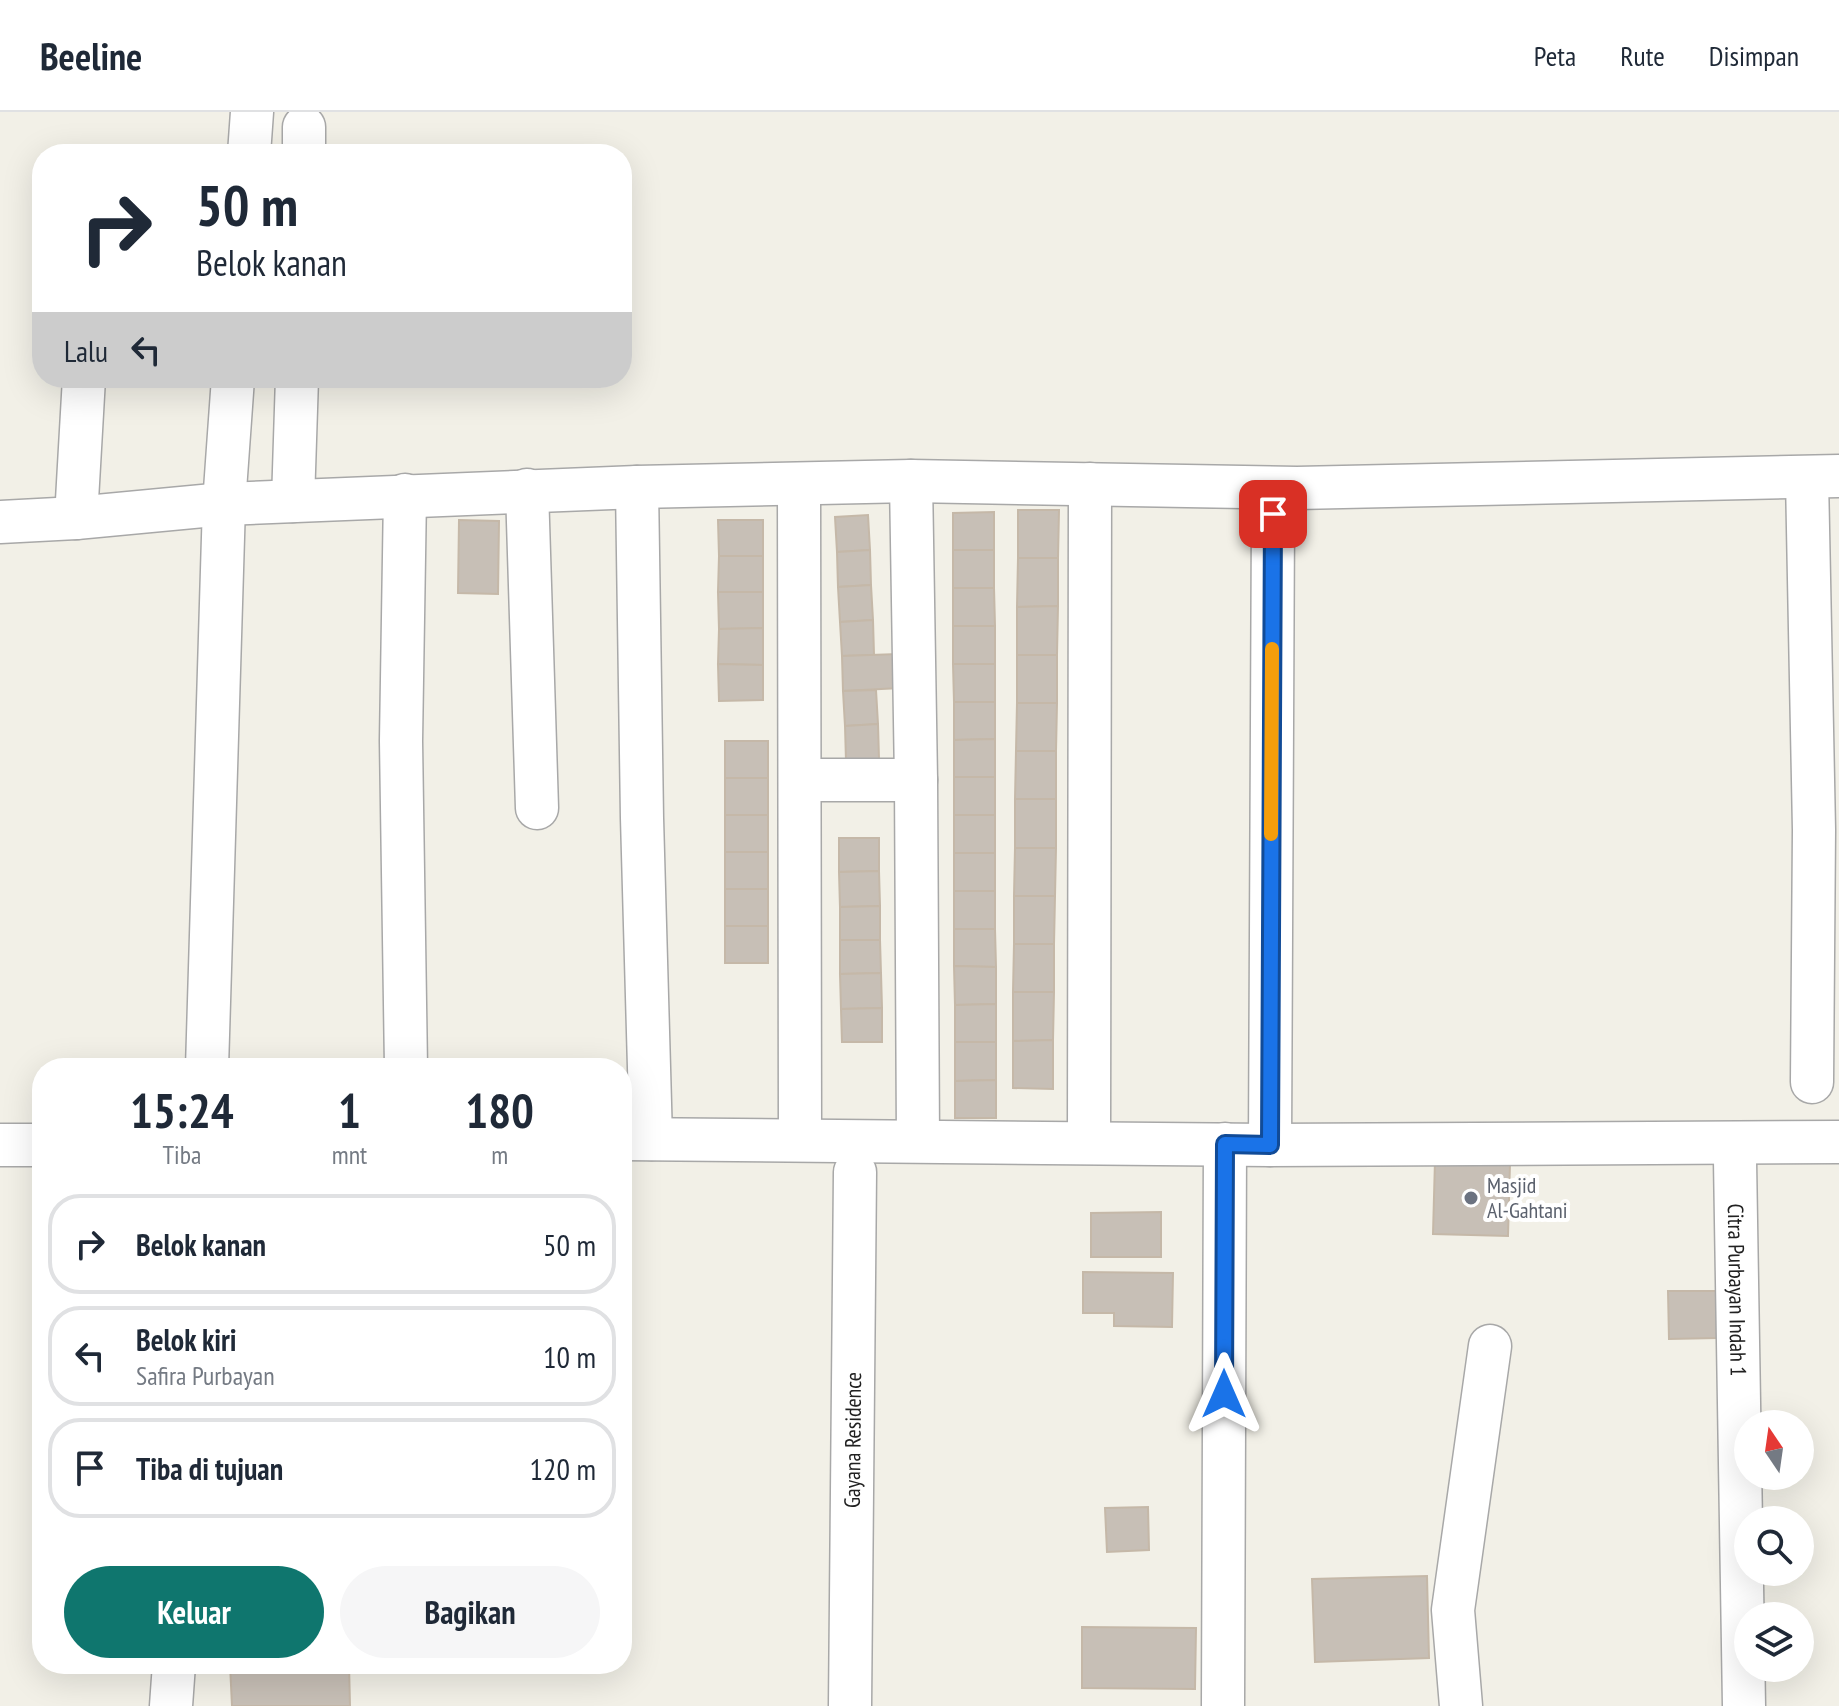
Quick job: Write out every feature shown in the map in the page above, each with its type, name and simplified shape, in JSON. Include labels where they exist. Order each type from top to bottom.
[{"type":"street","points":[[250,144],[252,112]]},
{"type":"street","points":[[76,518],[83,388]]},
{"type":"street","points":[[207,1058],[224,504],[232,388]]},
{"type":"street","points":[[293,501],[297,388]]},
{"type":"street","points":[[0,522],[224,504],[637,487],[911,481],[1297,488],[1823,477],[1826,831],[1812,1082]]},
{"type":"street","points":[[911,481],[918,1141]]},
{"type":"street","points":[[799,484],[800,1139]]},
{"type":"street","points":[[1089,1142],[1090,484]]},
{"type":"street","points":[[637,487],[642,818],[636,1139],[1270,1145],[1839,1142]]},
{"type":"street","points":[[527,490],[537,808]]},
{"type":"street","points":[[405,495],[401,741],[406,1058]]},
{"type":"street","points":[[1270,1145],[1273,514]]},
{"type":"street","points":[[800,780],[916,780]]},
{"type":"street","points":[[1223,1706],[1225,1144]]},
{"type":"street","points":[[0,1145],[32,1145]]},
{"type":"street","name":"Citra Purbayan Indah 1","points":[[1735,1160],[1744,1706]]},
{"type":"street","name":"Gayana Residence","points":[[850,1706],[855,1172]]},
{"type":"street","points":[[1461,1706],[1453,1610],[1490,1346]]},
{"type":"street","points":[[171,1706],[173,1674]]},
{"type":"building","points":[[1018,510],[1059,510],[1058,558],[1018,558]]},
{"type":"building","points":[[994,512],[994,550],[953,550],[953,513]]},
{"type":"building","points":[[868,515],[870,550],[837,552],[835,517]]},
{"type":"building","points":[[459,520],[499,521],[498,594],[458,593]]},
{"type":"building","points":[[718,520],[763,520],[763,556],[719,556]]},
{"type":"building","points":[[870,550],[871,585],[838,587],[837,552]]},
{"type":"building","points":[[953,550],[994,550],[994,588],[953,588]]},
{"type":"building","points":[[719,556],[763,556],[763,592],[718,592]]},
{"type":"building","points":[[1018,558],[1058,558],[1058,606],[1017,607]]},
{"type":"building","points":[[871,585],[873,620],[840,622],[838,587]]},
{"type":"building","points":[[953,588],[994,588],[995,626],[953,626]]},
{"type":"building","points":[[718,592],[763,592],[763,628],[719,629]]},
{"type":"building","points":[[1058,606],[1057,655],[1017,655],[1017,607]]},
{"type":"building","points":[[873,620],[874,655],[842,656],[840,622]]},
{"type":"building","points":[[953,626],[995,626],[995,664],[953,664]]},
{"type":"building","points":[[763,628],[763,665],[718,664],[719,629]]},
{"type":"building","points":[[898,654],[900,688],[843,691],[842,656]]},
{"type":"building","points":[[1017,655],[1057,655],[1057,703],[1017,703]]},
{"type":"building","points":[[718,664],[763,665],[763,700],[719,701]]},
{"type":"building","points":[[953,664],[995,664],[995,702],[954,702]]},
{"type":"building","points":[[876,690],[878,724],[845,726],[843,691]]},
{"type":"building","points":[[954,702],[995,702],[995,739],[954,740]]},
{"type":"building","points":[[1017,703],[1057,703],[1056,751],[1016,751]]},
{"type":"building","points":[[878,724],[879,759],[846,761],[845,726]]},
{"type":"building","points":[[995,739],[995,777],[954,777],[954,740]]},
{"type":"building","points":[[725,741],[768,741],[768,778],[725,778]]},
{"type":"building","points":[[1016,751],[1056,751],[1056,799],[1015,799]]},
{"type":"building","points":[[954,777],[995,777],[995,815],[954,815]]},
{"type":"building","points":[[725,778],[768,778],[768,815],[725,815]]},
{"type":"building","points":[[1015,799],[1056,799],[1056,848],[1015,848]]},
{"type":"building","points":[[725,815],[768,815],[768,852],[725,852]]},
{"type":"building","points":[[954,815],[995,815],[995,853],[954,853]]},
{"type":"building","points":[[839,838],[879,838],[879,871],[839,872]]},
{"type":"building","points":[[1015,848],[1056,848],[1055,896],[1014,896]]},
{"type":"building","points":[[725,852],[768,852],[768,889],[725,889]]},
{"type":"building","points":[[954,853],[995,853],[995,891],[954,891]]},
{"type":"building","points":[[879,871],[880,906],[840,907],[839,872]]},
{"type":"building","points":[[725,889],[768,889],[768,926],[725,926]]},
{"type":"building","points":[[954,891],[995,891],[995,929],[954,929]]},
{"type":"building","points":[[1014,896],[1055,896],[1054,944],[1014,944]]},
{"type":"building","points":[[880,906],[880,940],[840,940],[840,907]]},
{"type":"building","points":[[725,926],[768,926],[768,963],[725,963]]},
{"type":"building","points":[[954,929],[995,929],[996,967],[954,966]]},
{"type":"building","points":[[840,940],[880,940],[881,973],[840,974]]},
{"type":"building","points":[[1014,944],[1054,944],[1054,992],[1013,992]]},
{"type":"building","points":[[954,966],[996,967],[996,1004],[955,1005]]},
{"type":"building","points":[[881,973],[882,1008],[841,1009],[840,974]]},
{"type":"building","points":[[1013,992],[1054,992],[1053,1040],[1013,1041]]},
{"type":"building","points":[[996,1004],[996,1042],[955,1042],[955,1005]]},
{"type":"building","points":[[882,1008],[882,1042],[842,1042],[841,1009]]},
{"type":"building","points":[[1053,1040],[1053,1089],[1013,1088],[1013,1041]]},
{"type":"building","points":[[955,1042],[996,1042],[996,1080],[955,1081]]},
{"type":"building","points":[[996,1080],[996,1118],[955,1118],[955,1081]]},
{"type":"building","name":"Masjid Al-Gahtani","points":[[1435,1160],[1510,1163],[1508,1236],[1433,1234]]},
{"type":"building","points":[[1161,1212],[1161,1257],[1091,1257],[1091,1213]]},
{"type":"building","points":[[1083,1272],[1173,1273],[1172,1327],[1114,1326],[1114,1313],[1083,1313]]},
{"type":"building","points":[[1668,1291],[1717,1291],[1717,1338],[1669,1339]]},
{"type":"building","points":[[1148,1507],[1149,1550],[1107,1552],[1105,1508]]},
{"type":"building","points":[[1427,1576],[1429,1658],[1315,1662],[1312,1579]]},
{"type":"building","points":[[1082,1627],[1196,1628],[1195,1689],[1082,1688]]},
{"type":"building","points":[[230,1674],[349,1674],[350,1706],[232,1706]]},
{"type":"slow traffic","points":[[1271,834],[1272,649]]},
{"type":"place","name":"Masjid Al-Gahtani","points":[[1471,1198]]},
{"type":"route","points":[[1224,1394],[1225,1144],[1270,1145],[1273,514]]}]
